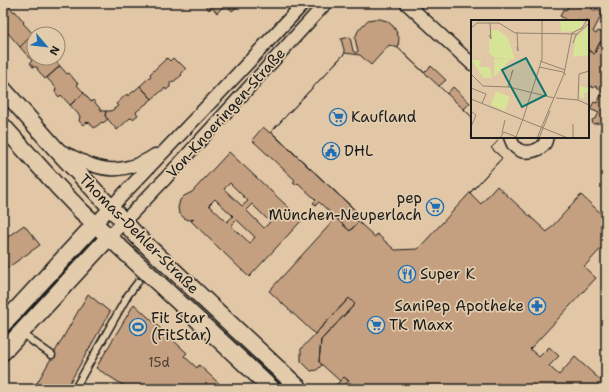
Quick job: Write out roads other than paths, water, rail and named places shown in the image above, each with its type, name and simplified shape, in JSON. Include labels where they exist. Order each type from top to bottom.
[{"type":"main road","name":"Thomas-Dehler-Straße","points":[[3,89],[55,148],[140,239],[300,389]]},
{"type":"main road","name":"Thomas-Dehler-Straße","points":[[3,126],[58,187],[95,224],[272,389]]},
{"type":"main road","name":"Von-Knoeringen-Straße","points":[[3,324],[95,224]]},
{"type":"main road","points":[[3,352],[109,237]]},
{"type":"street","name":"Von-Knoeringen-Straße","points":[[95,224],[304,3]]},
{"type":"street","name":"Von-Knoeringen-Straße","points":[[109,237],[165,179],[326,3]]},
{"type":"street","points":[[406,3],[471,63]]},
{"type":"street","points":[[510,138],[512,144],[519,151],[526,152],[534,151],[540,148],[545,143],[547,138]]},
{"type":"street","name":"Von-Knoeringen-Straße","points":[[55,148],[86,162],[106,169],[115,170],[147,160],[170,145]]},
{"type":"lane","points":[[77,385],[128,295],[138,282]]},
{"type":"lane","points":[[22,332],[52,355]]},
{"type":"place","name":"Kaufland","points":[[338,117]]},
{"type":"place","name":"DHL","points":[[331,151]]},
{"type":"place","name":"pep München-Neuperlach","points":[[435,207]]},
{"type":"place","name":"Super K","points":[[407,274]]},
{"type":"place","name":"SaniPep Apotheke","points":[[537,306]]},
{"type":"place","name":"TK Maxx","points":[[376,325]]},
{"type":"place","name":"Fit Star (FitStar)","points":[[138,327]]}]
